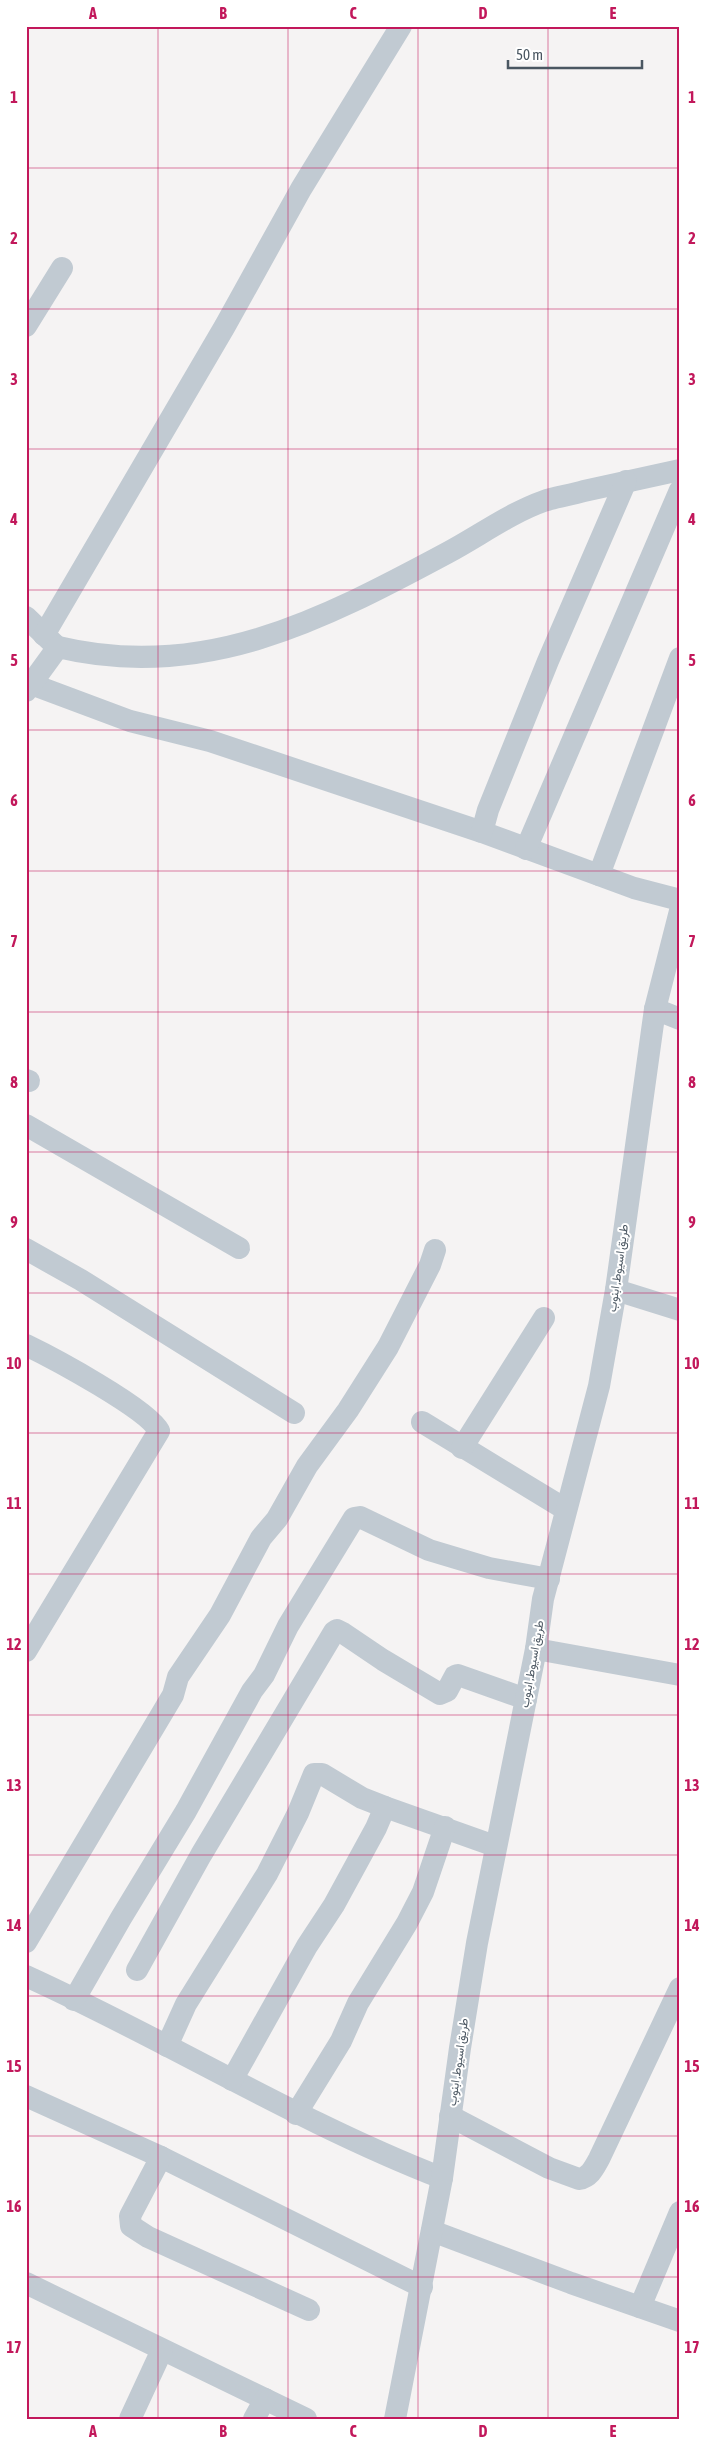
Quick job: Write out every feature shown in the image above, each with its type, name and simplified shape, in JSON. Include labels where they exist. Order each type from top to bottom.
[{"type":"street","points":[[402,26],[301,189],[51,641],[29,687],[130,721],[210,741],[482,832],[634,888],[680,900]]},
{"type":"street","points":[[26,326],[62,268]]},
{"type":"street","points":[[26,617],[51,641],[117,658],[159,658],[197,654],[258,640],[306,623],[381,589],[544,501],[680,470]]},
{"type":"street","points":[[482,832],[488,810],[548,661],[626,481]]},
{"type":"street","points":[[526,849],[680,490]]},
{"type":"street","points":[[599,875],[680,658]]},
{"type":"street","name":"طريق اسيوط, ابنوب","points":[[395,2419],[442,2178],[467,2003],[495,1846],[536,1649],[548,1579],[599,1386],[616,1290],[655,1009],[680,911]]},
{"type":"street","points":[[655,1009],[680,1019]]},
{"type":"street","points":[[26,1125],[240,1248]]},
{"type":"street","points":[[26,1249],[81,1280],[294,1413]]},
{"type":"street","points":[[26,1942],[173,1695],[178,1677],[241,1579],[261,1538],[277,1519],[307,1466],[348,1410],[388,1347],[430,1265],[435,1250]]},
{"type":"street","points":[[616,1290],[680,1310]]},
{"type":"street","points":[[462,1448],[544,1318]]},
{"type":"street","points":[[26,1345],[134,1408],[152,1420],[159,1431],[26,1651]]},
{"type":"street","points":[[422,1422],[565,1510]]},
{"type":"street","points":[[74,2000],[186,1811],[252,1691],[264,1675],[288,1626],[354,1518],[360,1517],[429,1550],[489,1568],[548,1579]]},
{"type":"street","points":[[137,1970],[201,1855],[334,1632],[337,1630],[343,1633],[383,1660],[440,1694],[447,1691],[455,1676],[458,1675],[526,1699]]},
{"type":"street","points":[[536,1649],[680,1675]]},
{"type":"street","points":[[167,2046],[186,2004],[267,1874],[298,1813],[314,1774],[322,1774],[362,1798],[421,1821],[445,1827],[495,1846]]},
{"type":"street","points":[[232,2080],[307,1946],[327,1919],[343,1891],[386,1807]]},
{"type":"street","points":[[296,2114],[341,2041],[358,2003],[407,1923],[426,1884],[445,1827]]},
{"type":"street","points":[[26,1976],[167,2046],[296,2114],[369,2148],[442,2178]]},
{"type":"street","points":[[450,2116],[549,2168],[579,2180],[590,2175],[680,1988]]},
{"type":"street","points":[[26,2096],[161,2157],[422,2287]]},
{"type":"street","points":[[161,2157],[130,2216],[131,2226],[148,2237],[309,2310]]},
{"type":"street","points":[[640,2307],[680,2212]]},
{"type":"street","points":[[432,2231],[680,2321]]},
{"type":"street","points":[[26,2283],[306,2419]]},
{"type":"street","points":[[130,2419],[162,2350]]},
{"type":"street","points":[[254,2419],[265,2399]]}]
